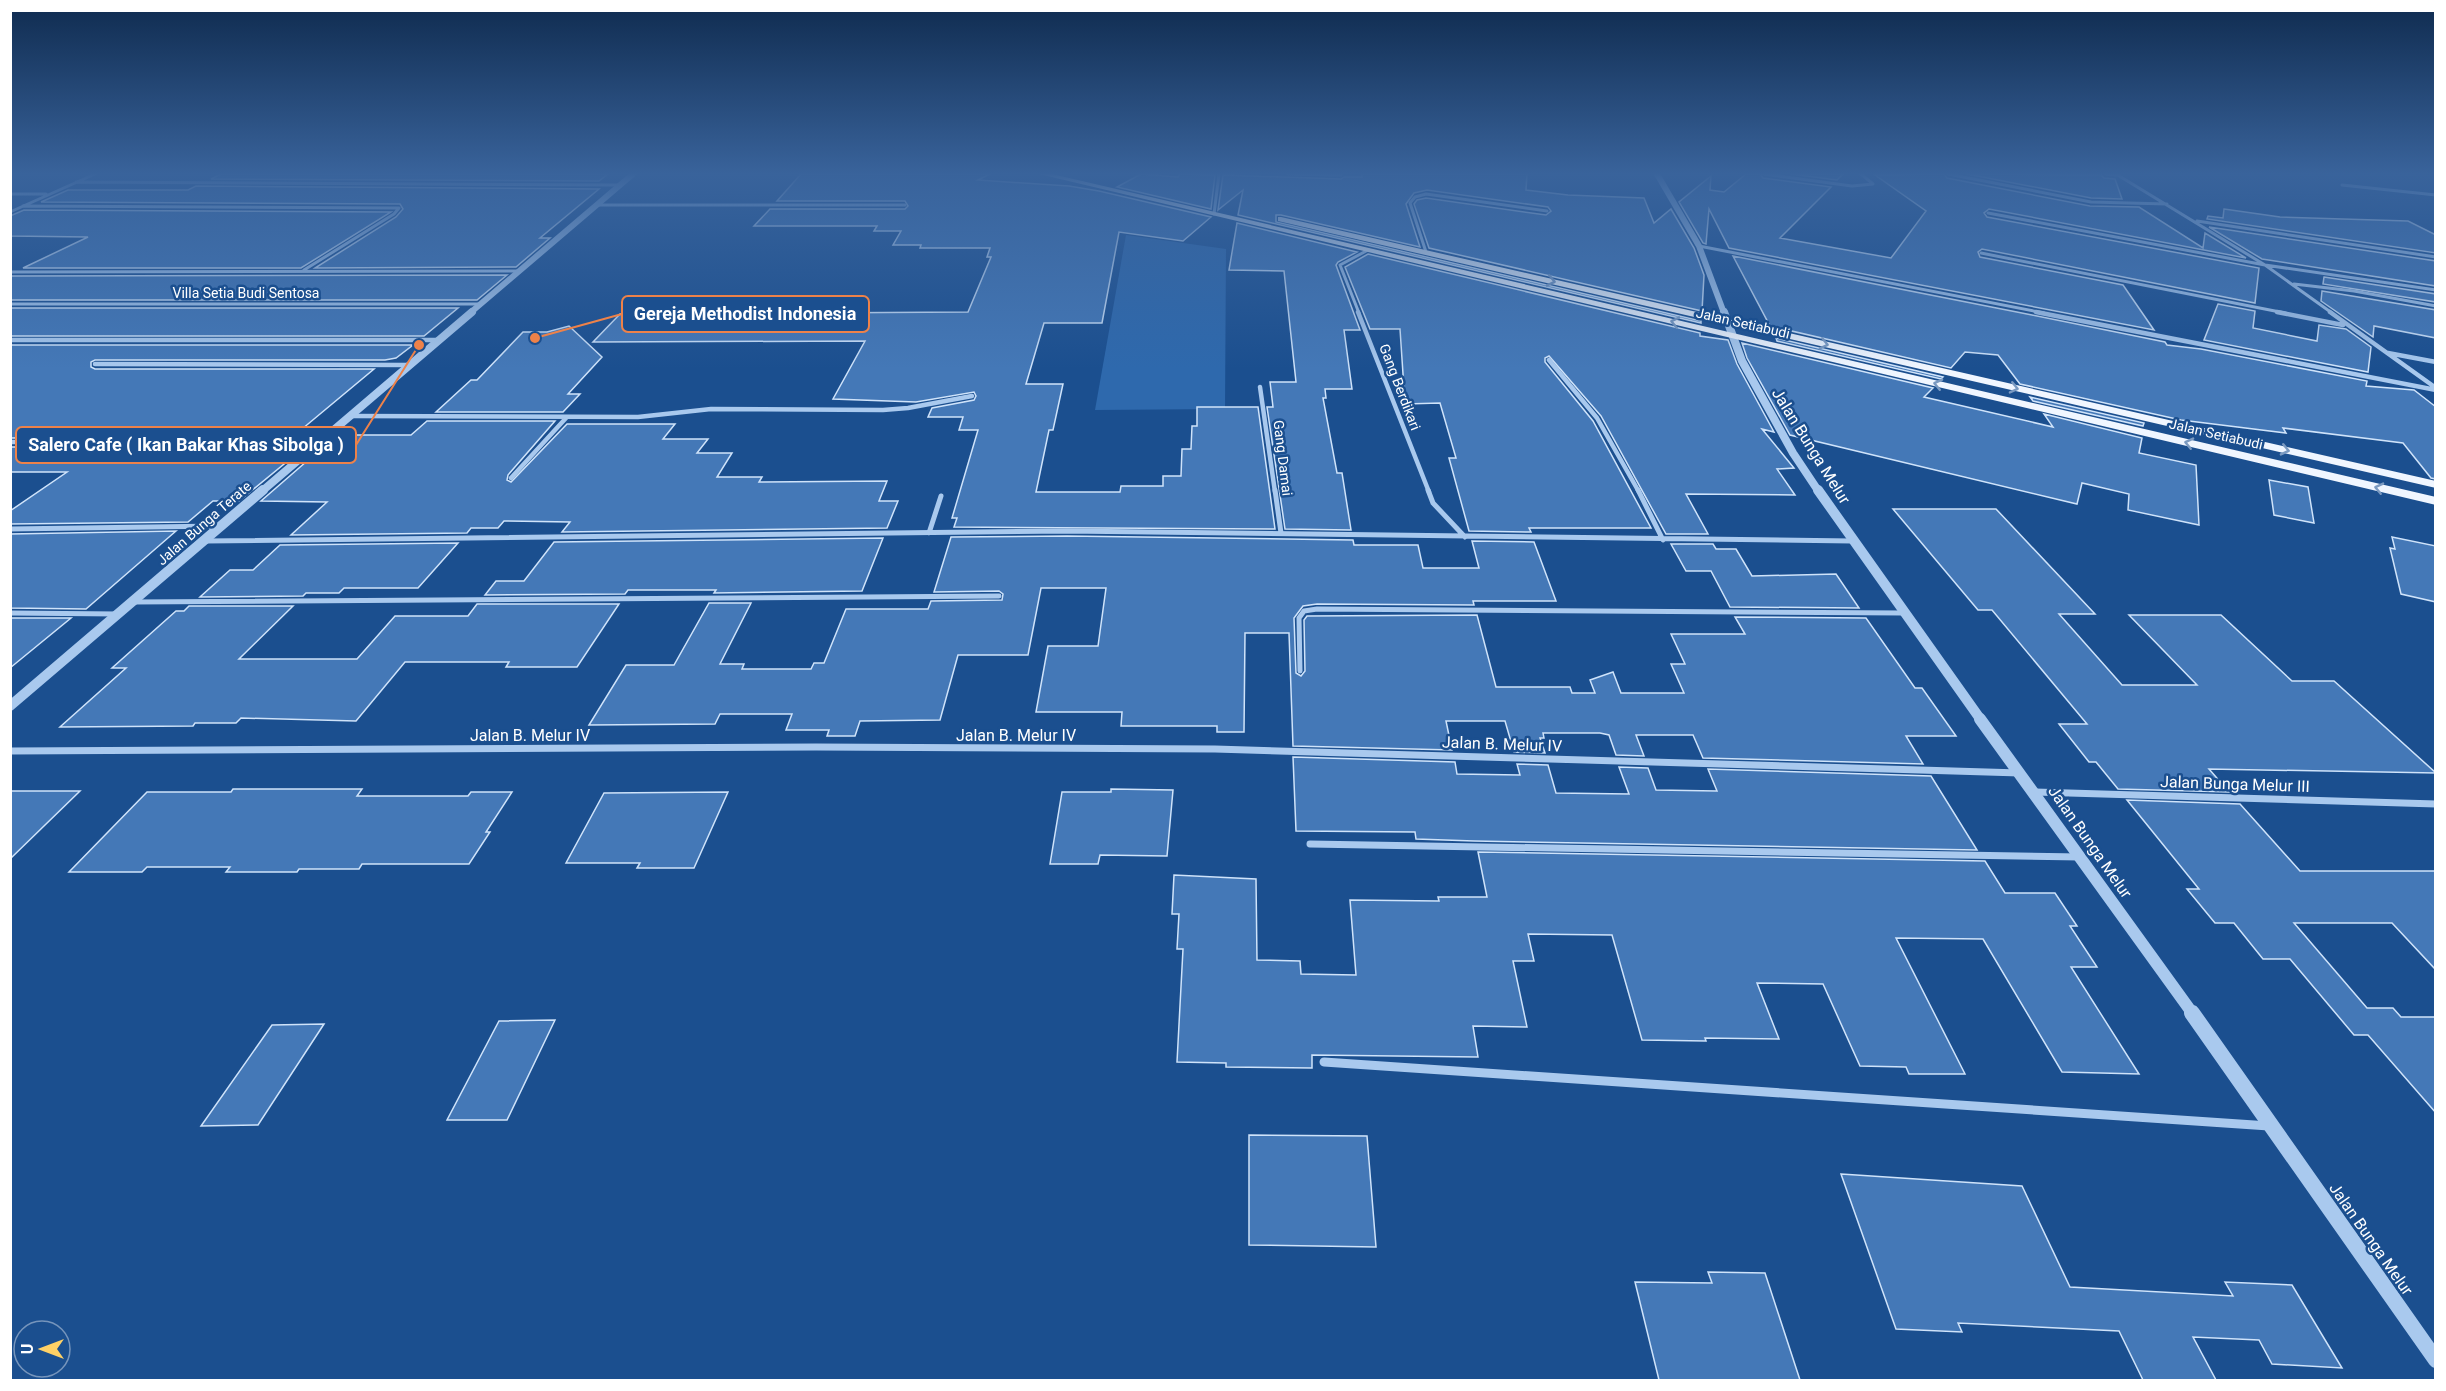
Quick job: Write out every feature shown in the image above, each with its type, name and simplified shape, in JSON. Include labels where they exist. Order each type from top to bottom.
[{"type":"main road","name":"Jalan Setiabudi","points":[[1321,239],[2436,501]]},
{"type":"main road","name":"Jalan Setiabudi","points":[[1367,239],[2436,485]]},
{"type":"street","points":[[303,271],[354,239]]},
{"type":"street","name":"Jalan Bunga Terate","points":[[10,706],[557,239]]},
{"type":"street","points":[[1421,239],[1425,252]]},
{"type":"street","name":"Jalan Bunga Melur","points":[[1695,239],[1742,361],[1793,453],[1903,613],[2273,1126],[2436,1360]]},
{"type":"street","points":[[2126,239],[2265,265],[2436,291]]},
{"type":"street","points":[[2224,239],[2294,284],[2436,389]]},
{"type":"street","points":[[2318,239],[2436,257]]},
{"type":"street","points":[[1699,246],[2436,389]]},
{"type":"street","name":"Gang Berdikari","points":[[1368,250],[1340,265],[1433,503],[1465,537]]},
{"type":"street","points":[[1981,253],[2347,325]]},
{"type":"street","points":[[10,272],[519,271]]},
{"type":"street","points":[[2294,284],[2355,291],[2436,306]]},
{"type":"street","name":"Villa Setia Budi Sentosa","points":[[10,304],[481,304]]},
{"type":"street","points":[[10,340],[438,340]]},
{"type":"street","points":[[2384,352],[2436,362]]},
{"type":"street","points":[[1549,360],[1586,403],[1603,429],[1663,540]]},
{"type":"street","points":[[95,364],[408,365]]},
{"type":"street","name":"Gang Damai","points":[[1260,387],[1281,533]]},
{"type":"street","points":[[349,416],[566,418],[638,417],[711,409],[883,410],[908,408],[972,396]]},
{"type":"street","points":[[511,477],[566,418]]},
{"type":"street","points":[[10,442],[320,441]]},
{"type":"street","points":[[929,532],[941,496]]},
{"type":"street","points":[[10,529],[220,526]]},
{"type":"street","points":[[204,541],[1121,531],[1852,541]]},
{"type":"street","points":[[132,603],[999,596]]},
{"type":"street","points":[[1300,671],[1299,618],[1304,611],[1317,609],[1903,613]]},
{"type":"street","points":[[10,613],[118,614]]},
{"type":"street","name":"Jalan B. Melur IV","points":[[10,751],[805,747],[1215,749],[2020,773]]},
{"type":"street","name":"Jalan Bunga Melur III","points":[[2034,792],[2436,804]]},
{"type":"street","points":[[1310,844],[2080,857]]},
{"type":"street","points":[[1324,1062],[2273,1126]]},
{"type":"shaded area","points":[[1125,239],[1154,239],[1226,249],[1225,409],[1095,410]]},
{"type":"building","points":[[84,239],[348,239],[301,268],[23,268]]},
{"type":"building","points":[[361,239],[549,239],[516,267],[315,268]]},
{"type":"building","points":[[896,239],[1118,239],[1102,323],[1044,323],[1026,384],[1063,384],[1053,430],[1049,430],[1036,492],[1120,492],[1121,486],[1163,486],[1163,476],[1181,476],[1182,449],[1191,449],[1192,426],[1197,426],[1197,407],[1258,407],[1275,529],[954,527],[957,518],[952,518],[978,430],[959,430],[963,417],[928,417],[932,408],[974,400],[976,396],[974,392],[916,402],[833,399],[865,341],[593,342],[620,314],[968,312],[991,257],[987,257],[990,248],[920,248],[921,245],[893,245]]},
{"type":"building","points":[[1234,239],[1303,239],[1357,252],[1336,265],[1360,330],[1344,330],[1352,389],[1325,389],[1326,398],[1323,398],[1337,473],[1342,473],[1351,530],[1285,529],[1267,407],[1273,407],[1270,382],[1296,382],[1284,271],[1229,270]]},
{"type":"building","points":[[1341,239],[1701,321],[1701,323]]},
{"type":"building","points":[[1385,239],[1417,239],[1420,247]]},
{"type":"building","points":[[1426,239],[1689,239],[1704,275],[1702,311],[1429,248]]},
{"type":"building","points":[[1724,239],[1785,239],[1891,258],[1905,239],[2104,239],[2259,268],[2255,303],[1982,249],[1978,252],[1980,257],[2123,285],[2154,330],[1729,248]]},
{"type":"building","points":[[2146,239],[2189,239],[2203,248],[2204,239],[2215,239],[2246,258]]},
{"type":"building","points":[[2229,239],[2289,239],[2436,261],[2436,286],[2262,259]]},
{"type":"building","points":[[2341,239],[2436,239],[2436,253]]},
{"type":"building","points":[[1368,254],[1700,333],[1700,336],[1728,340],[1737,364],[1774,432],[1762,429],[1794,468],[1777,469],[1795,495],[1686,494],[1708,534],[1666,534],[1601,416],[1549,356],[1545,358],[1545,362],[1593,421],[1651,528],[1529,528],[1531,532],[1469,531],[1449,458],[1456,458],[1440,403],[1405,404],[1400,329],[1370,329],[1345,267]]},
{"type":"building","points":[[1733,256],[2165,342],[2167,345],[2201,349],[2367,381],[2366,386],[2414,390],[2436,407],[2436,479],[2431,478],[2403,443],[2283,428],[2286,433],[2181,420],[2020,384],[1998,355],[1965,352],[1951,368],[1770,326]]},
{"type":"building","points":[[507,275],[477,300],[10,300],[10,276]]},
{"type":"building","points":[[2324,277],[2436,294],[2436,302],[2323,284]]},
{"type":"building","points":[[2322,291],[2436,310],[2436,338],[2374,326],[2373,337],[2321,301]]},
{"type":"building","points":[[2218,304],[2255,311],[2253,328],[2317,341],[2319,325],[2346,329],[2371,347],[2368,372],[2204,340]]},
{"type":"building","points":[[10,308],[458,308],[424,336],[10,336]]},
{"type":"building","points":[[569,326],[602,357],[568,394],[580,394],[563,412],[436,412],[471,380],[477,380],[523,332],[547,332]]},
{"type":"building","points":[[1776,338],[1943,377],[1941,379],[1777,341]]},
{"type":"building","points":[[1742,343],[1933,388],[1924,397],[2053,427],[2044,414],[2142,438],[2139,453],[2196,465],[2199,525],[2128,510],[2129,494],[2082,483],[2077,504],[1790,435],[1747,358]]},
{"type":"building","points":[[10,345],[413,345],[396,358],[385,360],[95,360],[91,362],[91,367],[95,369],[374,369],[296,434],[319,435],[317,437],[10,438]]},
{"type":"building","points":[[2030,397],[2144,423],[2143,426],[2033,401]]},
{"type":"building","points":[[427,421],[555,421],[508,475],[507,480],[511,482],[567,424],[675,424],[663,439],[708,439],[697,453],[732,453],[717,477],[762,477],[759,482],[887,481],[879,501],[898,501],[887,528],[562,532],[570,522],[504,521],[498,528],[471,528],[467,533],[291,535],[327,502],[261,501],[337,435],[411,435]]},
{"type":"building","points":[[306,446],[239,501],[213,501],[188,522],[10,524],[10,511],[67,472],[10,472],[10,447]]},
{"type":"building","points":[[2269,480],[2308,487],[2314,523],[2274,515]]},
{"type":"building","points":[[1893,509],[1996,509],[2095,614],[2059,614],[2122,685],[2197,685],[2129,615],[2221,615],[2292,681],[2334,681],[2436,773],[2209,769],[2229,792],[2118,789],[2096,762],[2089,762],[2059,724],[2087,724],[1992,610],[1978,610]]},
{"type":"building","points":[[176,531],[86,609],[10,608],[10,534]]},
{"type":"building","points":[[1067,536],[1353,540],[1354,545],[1418,545],[1423,568],[1479,568],[1472,541],[1534,542],[1556,601],[1473,601],[1474,605],[1317,604],[1303,606],[1294,618],[1296,673],[1301,676],[1305,671],[1304,620],[1307,616],[1477,615],[1496,687],[1570,687],[1572,693],[1595,693],[1590,680],[1613,672],[1621,693],[1684,693],[1671,664],[1685,664],[1671,634],[1745,634],[1735,617],[1866,618],[1915,688],[1922,688],[1956,736],[1906,736],[1923,764],[1703,758],[1693,735],[1636,735],[1644,756],[1616,755],[1609,735],[1600,733],[1543,733],[1544,738],[1540,738],[1545,753],[1514,752],[1505,721],[1446,721],[1452,750],[1293,746],[1289,633],[1245,633],[1244,732],[1217,732],[1217,726],[1121,726],[1122,712],[1036,712],[1048,646],[1098,646],[1106,588],[1041,588],[1028,655],[958,655],[940,720],[860,721],[855,736],[827,736],[829,730],[786,730],[792,714],[720,714],[715,724],[589,725],[626,665],[674,665],[709,603],[751,603],[720,664],[744,664],[742,669],[811,669],[814,663],[824,663],[846,609],[928,609],[931,601],[1002,600],[1003,594],[999,591],[934,592],[951,537]]},
{"type":"building","points":[[2392,537],[2436,546],[2436,602],[2401,594],[2390,548],[2395,549]]},
{"type":"building","points":[[883,538],[862,591],[714,593],[716,590],[628,590],[625,594],[485,595],[496,581],[524,581],[554,542]]},
{"type":"building","points":[[458,543],[418,588],[344,588],[339,593],[306,593],[303,596],[200,597],[230,570],[253,570],[280,545]]},
{"type":"building","points":[[1671,544],[1713,544],[1716,549],[1736,549],[1752,576],[1836,574],[1859,608],[1730,607],[1711,571],[1686,571]]},
{"type":"building","points":[[477,604],[619,604],[577,667],[506,667],[509,662],[405,662],[356,721],[241,718],[236,723],[195,723],[193,726],[60,727],[126,668],[112,668],[176,611],[184,611],[189,606],[293,606],[239,659],[357,659],[395,616],[468,616]]},
{"type":"building","points":[[10,618],[71,618],[10,668]]},
{"type":"building","points":[[1293,757],[1455,762],[1457,774],[1520,775],[1517,764],[1548,765],[1556,793],[1629,794],[1619,767],[1648,768],[1656,790],[1717,791],[1708,769],[1931,776],[1977,850],[1474,841],[1416,839],[1415,832],[1296,831]]},
{"type":"building","points":[[233,789],[362,789],[357,796],[468,796],[471,792],[512,792],[486,832],[490,832],[469,864],[362,864],[359,869],[299,869],[297,872],[226,872],[230,867],[147,867],[142,872],[69,872],[147,792],[231,792]]},
{"type":"building","points":[[1111,789],[1173,790],[1167,856],[1100,855],[1098,864],[1050,864],[1062,792],[1111,792]]},
{"type":"building","points":[[10,791],[80,791],[10,859]]},
{"type":"building","points":[[728,792],[694,868],[637,868],[640,863],[566,863],[604,793]]},
{"type":"building","points":[[2127,800],[2240,804],[2300,871],[2436,871],[2436,970],[2392,923],[2294,923],[2367,1008],[2393,1008],[2401,1017],[2436,1017],[2436,1113],[2368,1035],[2354,1035],[2290,959],[2263,959],[2234,923],[2215,923],[2187,889],[2199,889]]},
{"type":"building","points":[[1478,852],[1985,861],[2005,893],[2055,893],[2077,926],[2070,926],[2097,967],[2071,967],[2139,1074],[2062,1072],[1983,939],[1896,938],[1965,1074],[1909,1074],[1906,1067],[1860,1066],[1823,984],[1757,983],[1779,1039],[1642,1040],[1612,935],[1528,934],[1534,961],[1513,961],[1527,1027],[1473,1026],[1478,1057],[1312,1055],[1312,1068],[1226,1067],[1226,1063],[1177,1062],[1183,949],[1177,949],[1179,914],[1172,914],[1174,875],[1256,879],[1257,960],[1300,961],[1301,974],[1356,975],[1350,900],[1439,901],[1438,897],[1487,897]]},
{"type":"building","points":[[555,1020],[507,1120],[447,1120],[499,1021]]},
{"type":"building","points":[[324,1024],[258,1125],[201,1126],[272,1025]]},
{"type":"building","points":[[1249,1135],[1367,1136],[1376,1247],[1249,1245]]},
{"type":"building","points":[[1841,1174],[2022,1186],[2070,1287],[2233,1296],[2225,1282],[2292,1285],[2342,1368],[2272,1364],[2259,1340],[2193,1337],[2216,1380],[2143,1380],[2119,1331],[1958,1323],[1962,1332],[1896,1329]]},
{"type":"building","points":[[1708,1272],[1765,1273],[1800,1380],[1659,1380],[1635,1282],[1712,1283]]},
{"type":"place","name":"Gereja Methodist Indonesia","points":[[535,338]]},
{"type":"place","name":"Salero Cafe ( Ikan Bakar Khas Sibolga )","points":[[419,345]]}]
